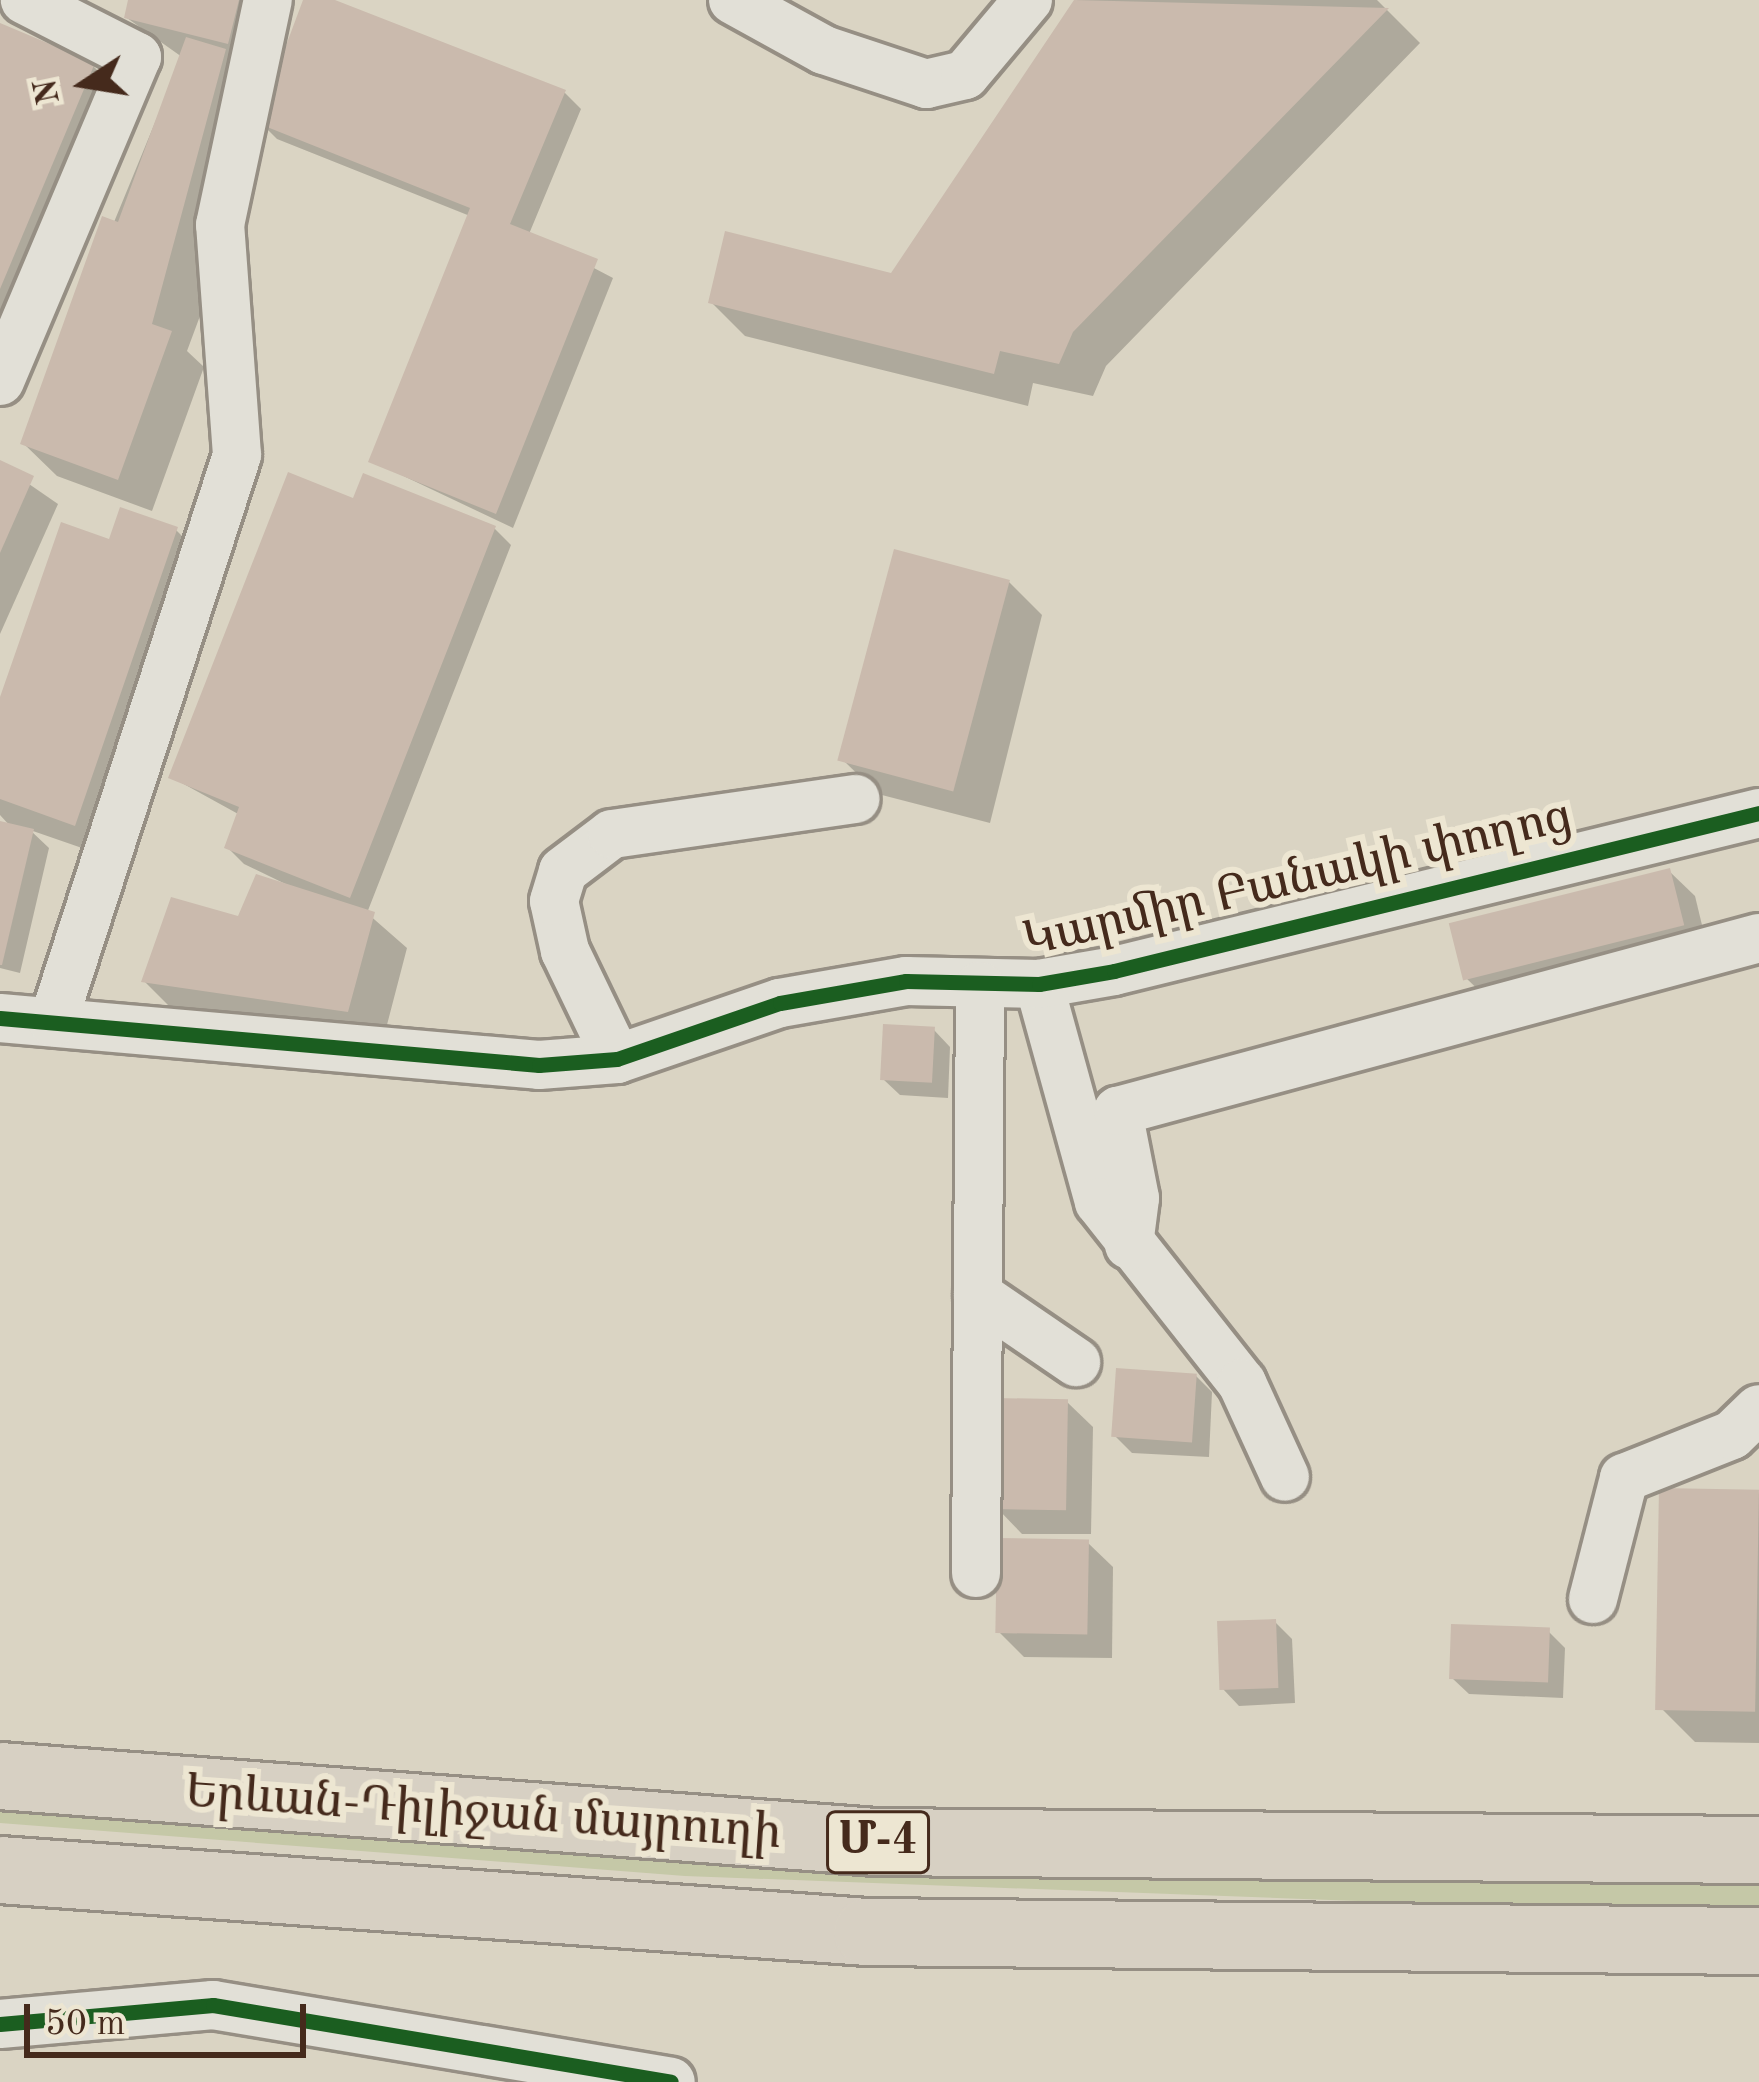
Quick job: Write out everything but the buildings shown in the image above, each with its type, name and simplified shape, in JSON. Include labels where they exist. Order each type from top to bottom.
[{"type":"highway","name":"Երևան-Դիլիջան մայրուղի","points":[[0,1776],[876,1843],[1759,1850]]},
{"type":"highway","name":"Երևան-Դիլիջան մայրուղի","points":[[0,1870],[867,1932],[1759,1941]]},
{"type":"street","points":[[0,381],[137,57],[25,0]]},
{"type":"street","points":[[53,1022],[236,455],[220,225],[268,0]]},
{"type":"street","points":[[733,0],[824,50],[926,84],[965,74],[1028,0]]},
{"type":"street","points":[[617,1059],[565,951],[554,901],[563,871],[612,834],[856,800]]},
{"type":"street","name":"Կարմիր Բանակի փողոց","points":[[0,1018],[539,1065],[617,1059],[780,1004],[907,981],[1039,984],[1759,813]]},
{"type":"street","points":[[1129,1245],[1136,1198],[1118,1112],[1759,938]]},
{"type":"street","points":[[1039,984],[1099,1202],[1242,1383],[1285,1477]]},
{"type":"street","points":[[976,1573],[980,986]]},
{"type":"street","points":[[978,1295],[1076,1362]]},
{"type":"street","points":[[1593,1599],[1624,1478],[1732,1435],[1759,1409]]},
{"type":"street","points":[[0,2024],[213,2005],[670,2082]]},
{"type":"green space","points":[[0,1795],[1759,1880],[1759,1916],[685,1876],[0,1823]]},
{"type":"cycle path","points":[[0,1018],[539,1065],[617,1059],[780,1003],[906,981],[1039,984],[1114,971],[1759,813]]},
{"type":"cycle path","points":[[0,2024],[213,2005],[671,2082]]}]
